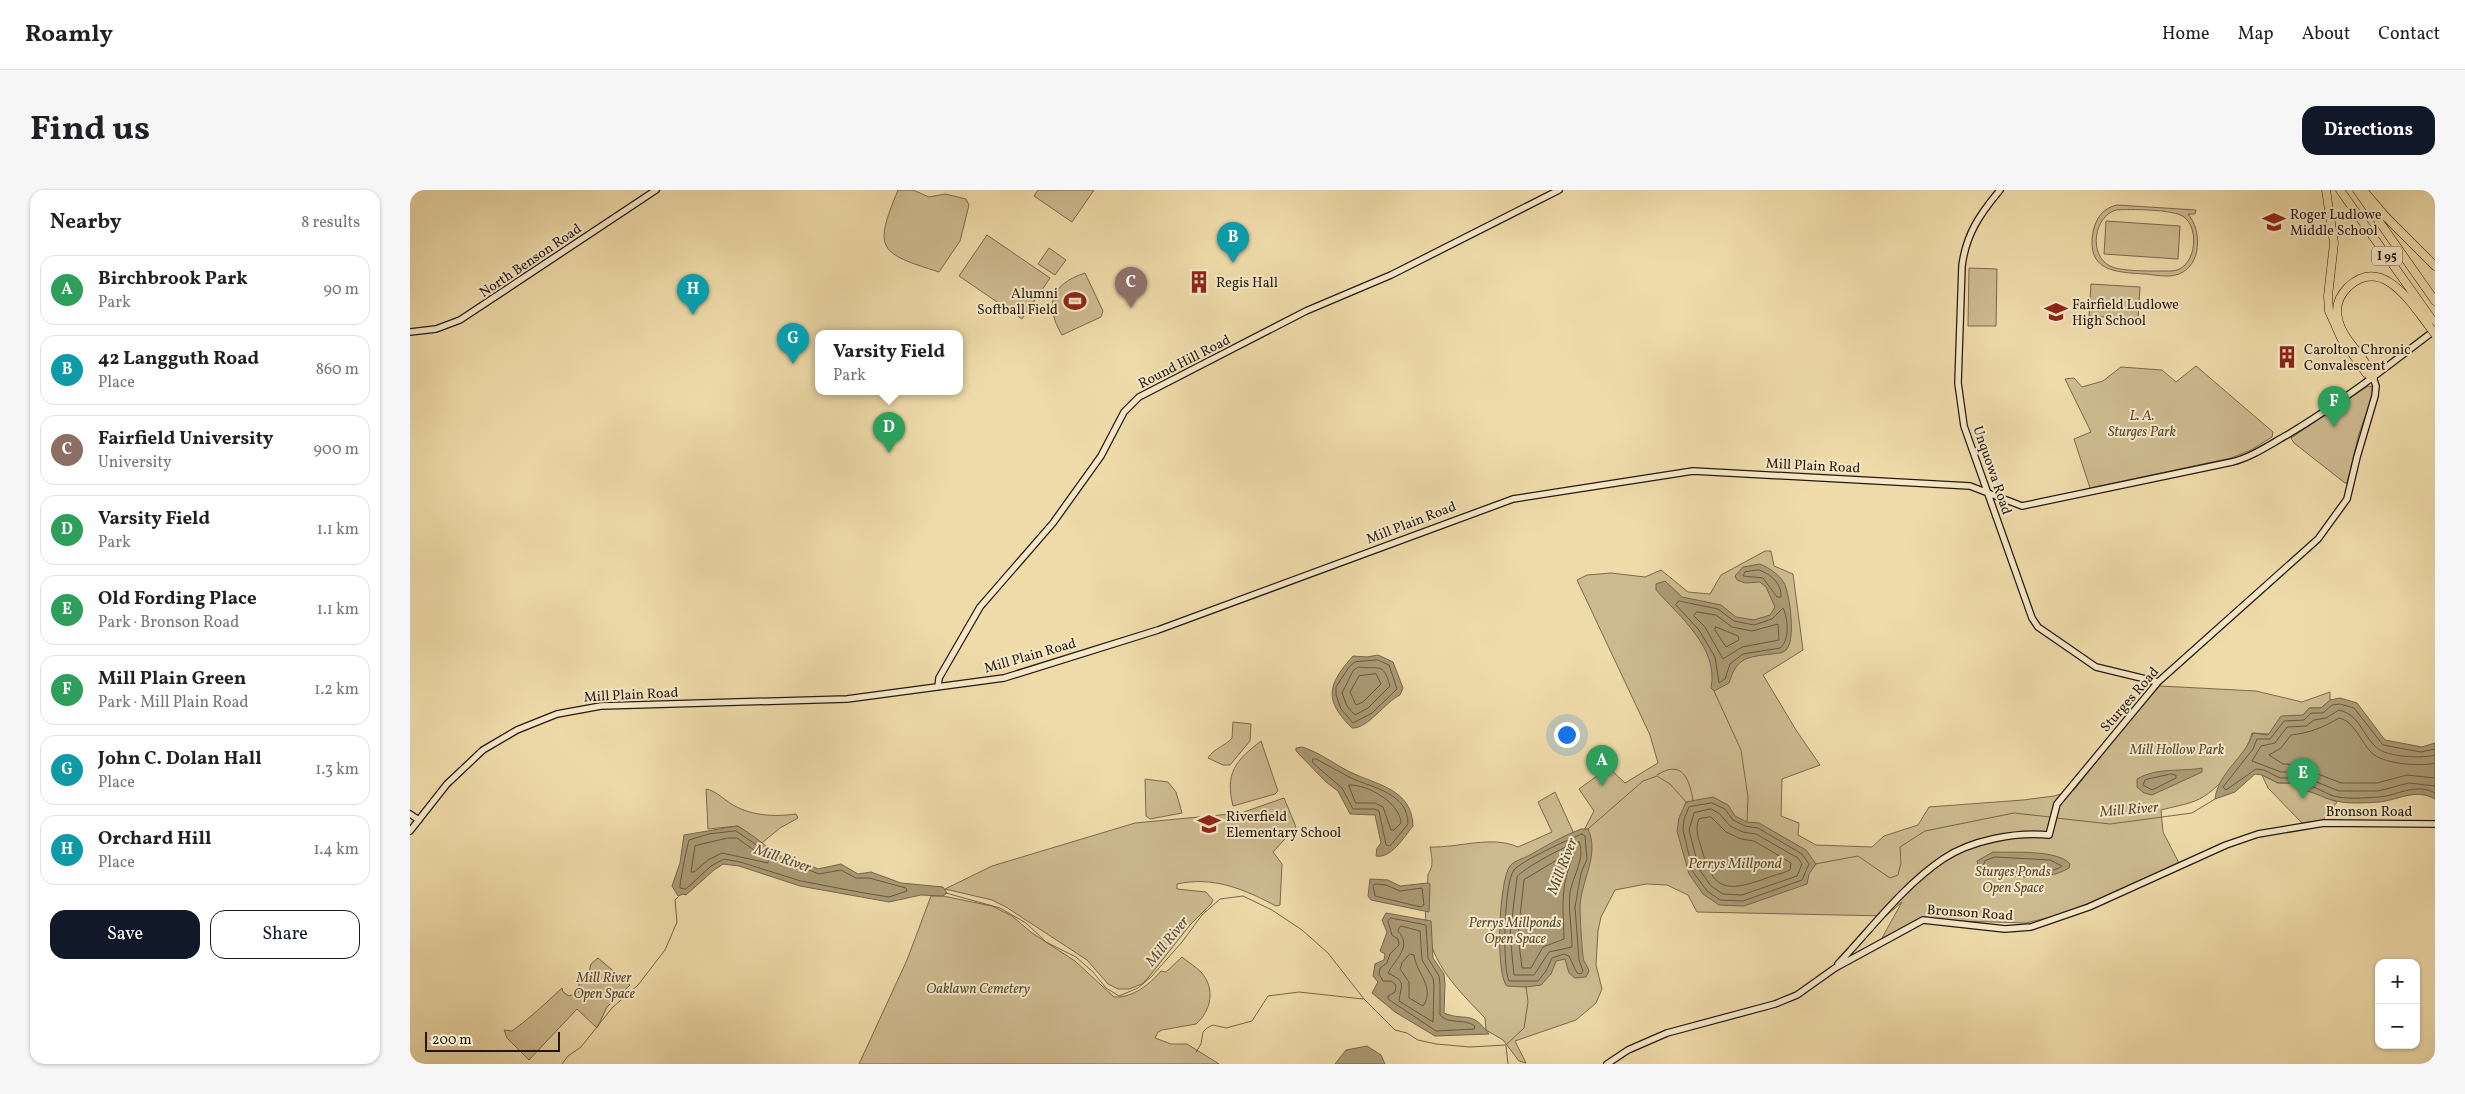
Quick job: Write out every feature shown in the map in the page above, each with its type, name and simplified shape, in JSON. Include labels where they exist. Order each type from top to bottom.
[{"type":"highway","points":[[2326,190],[2334,242],[2328,296],[2329,311],[2341,338],[2366,373],[2373,378]]},
{"type":"highway","name":"I 95","points":[[2340,190],[2433,326]]},
{"type":"highway","name":"I 95","points":[[2357,190],[2435,301]]},
{"type":"highway","points":[[2363,190],[2386,217],[2435,266]]},
{"type":"highway","points":[[2373,378],[2371,370],[2346,336],[2338,319],[2339,299],[2350,285],[2368,277],[2389,281],[2400,290],[2433,326],[2435,334]]},
{"type":"main road","name":"North Benson Road","points":[[410,332],[436,329],[464,318],[656,190]]},
{"type":"main road","name":"Round Hill Road","points":[[938,687],[939,678],[976,614],[1064,510],[1101,456],[1124,412],[1139,397],[1306,310],[1391,275],[1558,190]]},
{"type":"main road","name":"Unquowa Road","points":[[2000,190],[1971,229],[1965,245],[1962,266],[1958,394],[1964,426],[2032,618],[2041,631],[2096,666],[2158,682]]},
{"type":"main road","name":"Mill Plain Road","points":[[410,831],[455,775],[483,750],[526,725],[569,711],[624,704],[847,699],[1004,678],[1136,637],[1494,504],[1520,498],[1693,471],[1970,486],[2011,504],[2027,506],[2238,460],[2264,448],[2305,424],[2373,378],[2433,326]]},
{"type":"main road","name":"Sturges Road","points":[[1835,968],[1919,877],[1944,858],[1976,844],[2002,838],[2049,835],[2057,804],[2158,682],[2318,539],[2333,522],[2347,499],[2356,456],[2375,396],[2376,386],[2373,378]]},
{"type":"main road","points":[[410,814],[418,820]]},
{"type":"main road","name":"Bronson Road","points":[[1607,1064],[1628,1050],[1667,1033],[1791,997],[1835,968],[1923,920],[2005,929],[2031,927],[2089,907],[2226,845],[2258,834],[2324,823],[2435,824]]},
{"type":"green space","points":[[898,190],[913,190],[929,197],[945,194],[966,199],[969,205],[960,241],[939,272],[904,260],[893,254],[887,246],[884,237],[885,225]]},
{"type":"green space","points":[[1038,190],[1094,190],[1072,222],[1034,196]]},
{"type":"green space","points":[[2112,206],[2196,210],[2195,214],[2188,214],[2196,229],[2197,238],[2196,255],[2192,263],[2179,274],[2171,276],[2124,272],[2105,267],[2094,255],[2092,245],[2093,232],[2101,214]],"holes":[[[2116,210],[2162,211],[2179,214],[2184,217],[2193,231],[2194,240],[2193,249],[2186,264],[2179,269],[2171,271],[2139,271],[2115,268],[2103,261],[2096,245],[2096,236],[2103,220]]]},
{"type":"green space","points":[[2106,221],[2180,226],[2178,259],[2104,254]]},
{"type":"green space","points":[[987,235],[1050,278],[1022,319],[959,276]]},
{"type":"green space","points":[[1049,248],[1066,260],[1055,275],[1038,264]]},
{"type":"green space","points":[[1969,268],[1997,269],[1996,326],[1968,326]]},
{"type":"green space","name":"Alumni Softball Field","points":[[1085,273],[1103,311],[1101,317],[1062,335],[1053,314],[1052,305],[1054,297],[1065,283]]},
{"type":"green space","points":[[2091,284],[2140,287],[2138,319],[2089,316]]},
{"type":"green space","name":"L. A. Sturges Park","points":[[2196,366],[2273,432],[2272,437],[2251,450],[2231,458],[2090,488],[2074,439],[2091,432],[2065,379],[2074,378],[2082,387],[2103,381],[2121,367],[2162,370],[2176,382]]},
{"type":"green space","points":[[2368,386],[2373,387],[2374,391],[2359,434],[2347,483],[2345,483],[2294,443],[2291,438]]},
{"type":"green space","name":"Perrys Millponds Open Space","points":[[1765,551],[1771,551],[1774,566],[1793,574],[1803,650],[1763,675],[1796,730],[1820,765],[1782,779],[1781,816],[1799,823],[1798,835],[1816,845],[1872,847],[1884,836],[1918,825],[1929,807],[2023,800],[2054,796],[2074,790],[2135,713],[2160,686],[2256,691],[2302,702],[2330,692],[2330,701],[2321,708],[2310,708],[2302,716],[2269,734],[2252,733],[2244,752],[2222,782],[2213,790],[2195,801],[2161,810],[2163,832],[2180,865],[2063,914],[2026,923],[1923,920],[1882,938],[1902,902],[1886,916],[1697,912],[1688,895],[1667,885],[1646,884],[1615,890],[1601,917],[1598,931],[1596,965],[1602,989],[1596,1003],[1576,1020],[1515,1041],[1526,1063],[1519,1061],[1503,1040],[1486,1030],[1485,1018],[1456,987],[1434,952],[1426,924],[1428,874],[1432,865],[1430,847],[1497,842],[1518,847],[1552,832],[1538,802],[1555,792],[1575,836],[1581,836],[1594,811],[1579,789],[1601,773],[1606,765],[1625,783],[1658,763],[1650,735],[1577,580],[1587,575],[1611,573],[1645,577],[1661,570],[1688,592],[1710,594],[1721,575]]},
{"type":"green space","points":[[1233,722],[1251,724],[1250,741],[1230,765],[1223,765],[1208,758],[1232,738]]},
{"type":"green space","points":[[1261,741],[1278,791],[1275,794],[1233,806],[1230,785],[1234,769],[1245,755]]},
{"type":"green space","points":[[2262,775],[2278,783],[2299,783],[2299,789],[2314,791],[2337,802],[2323,820],[2302,823],[2268,788]]},
{"type":"green space","points":[[1145,779],[1168,782],[1176,792],[1182,813],[1150,819],[1146,816]]},
{"type":"green space","points":[[706,789],[745,811],[771,815],[796,814],[798,818],[780,828],[762,843],[738,826],[708,829]]},
{"type":"green space","points":[[1284,798],[1296,827],[1273,852],[1282,864],[1280,905],[1276,906],[1240,889],[1216,883],[1190,882],[1177,884],[1177,889],[1206,892],[1213,900],[1190,925],[1148,978],[1142,984],[1129,989],[1118,989],[1108,984],[1087,960],[1006,907],[992,900],[945,889],[992,866],[1135,823],[1241,813]]},
{"type":"green space","name":"Oaklawn Cemetery","points":[[931,896],[943,896],[992,906],[1012,916],[1032,933],[1075,961],[1114,997],[1134,993],[1152,981],[1161,971],[1166,972],[1182,957],[1199,970],[1206,979],[1210,992],[1208,1006],[1196,1024],[1162,1030],[1158,1032],[1155,1038],[1171,1044],[1187,1044],[1219,1064],[859,1064],[907,960]]},
{"type":"green space","name":"Mill River Open Space","points":[[598,958],[630,985],[607,1007],[597,1028],[577,1009],[529,1060],[507,1038],[504,1030],[512,1031],[532,1016],[562,988],[563,992],[569,996],[579,992],[579,984],[586,983],[591,964]]},
{"type":"water","points":[[1760,564],[1777,574],[1784,583],[1791,617],[1789,645],[1781,653],[1756,656],[1744,660],[1732,674],[1729,683],[1714,691],[1711,688],[1712,673],[1709,660],[1696,634],[1656,590],[1656,584],[1665,581],[1682,597],[1721,605],[1736,617],[1754,620],[1770,615],[1775,607],[1766,587],[1760,582],[1745,583],[1737,580],[1735,576],[1743,567]]},
{"type":"water","points":[[1378,655],[1393,662],[1403,688],[1400,695],[1388,703],[1370,720],[1358,727],[1352,728],[1336,709],[1332,692],[1334,684],[1338,675],[1353,656],[1367,657]]},
{"type":"water","points":[[2340,698],[2357,703],[2385,740],[2422,747],[2435,743],[2435,799],[2428,796],[2414,795],[2379,802],[2341,802],[2299,790],[2298,783],[2278,783],[2262,775],[2255,774],[2235,792],[2215,799],[2221,781],[2245,750],[2253,733],[2268,735],[2281,716],[2303,715],[2309,708],[2321,708],[2330,700]]},
{"type":"water","points":[[1302,747],[1350,772],[1382,785],[1400,796],[1407,804],[1413,826],[1392,851],[1382,856],[1376,856],[1377,848],[1381,843],[1375,815],[1350,814],[1338,791],[1326,782],[1296,751],[1296,748]]},
{"type":"water","points":[[2202,768],[2202,772],[2152,795],[2144,793],[2137,787],[2137,779],[2145,775],[2169,770]]},
{"type":"water","name":"Perrys Millpond","points":[[1713,797],[1728,805],[1735,816],[1747,822],[1759,823],[1806,850],[1816,864],[1809,874],[1807,884],[1744,906],[1719,905],[1703,894],[1689,874],[1677,831],[1679,818],[1686,802]]},
{"type":"water","points":[[737,826],[781,856],[818,869],[841,864],[858,874],[871,872],[901,883],[943,887],[947,893],[943,896],[921,895],[889,902],[800,886],[739,866],[723,864],[686,895],[678,896],[672,886],[680,863],[684,835]]},
{"type":"water","points":[[1581,829],[1588,829],[1592,848],[1580,907],[1583,957],[1589,971],[1586,977],[1575,978],[1569,973],[1565,959],[1556,961],[1551,974],[1541,985],[1526,987],[1507,986],[1503,978],[1500,947],[1501,907],[1506,874],[1510,866],[1517,861]]},
{"type":"water","points":[[1993,852],[2045,854],[2064,859],[2070,864],[2069,868],[2059,873],[2037,877],[1979,871],[1977,861]]},
{"type":"water","points":[[1370,879],[1388,880],[1400,886],[1430,884],[1429,912],[1371,900],[1368,896]]},
{"type":"water","points":[[1386,913],[1431,921],[1433,958],[1444,974],[1444,1013],[1477,1021],[1489,1034],[1435,1036],[1395,1012],[1372,993],[1378,982],[1373,976],[1375,964],[1384,960],[1385,954],[1380,951],[1387,932],[1382,920]]},
{"type":"water","points":[[1367,1046],[1381,1055],[1385,1064],[1335,1064],[1346,1050]]},
{"type":"waterway","points":[[1714,691],[1741,750],[1748,797],[1747,821]]},
{"type":"waterway","points":[[1657,775],[1666,770],[1679,770],[1684,774],[1690,786],[1693,801]]},
{"type":"waterway","name":"Mill River","points":[[1588,829],[1643,781],[1657,776],[1670,784],[1687,803]]},
{"type":"waterway","name":"Mill River","points":[[2056,818],[2110,824],[2192,813],[2215,799]]},
{"type":"waterway","name":"Mill River","points":[[1815,864],[1858,856],[1890,878],[1898,875],[1901,863],[1900,847],[1925,831],[2014,813],[2050,817]]},
{"type":"waterway","name":"Mill River","points":[[946,893],[1000,908],[1026,923],[1046,942],[1076,957],[1093,972],[1106,988],[1119,996],[1138,988],[1152,976],[1182,942],[1202,915],[1220,899],[1243,896],[1272,910],[1302,930],[1328,953],[1364,999],[1395,1030],[1407,1033],[1418,1040],[1436,1044],[1470,1047],[1506,1045],[1524,1028],[1528,1002],[1526,986]]},
{"type":"waterway","name":"Mill River","points":[[562,1064],[568,1056],[581,1047],[612,1008],[638,985],[665,950],[677,922],[675,900],[678,897]]},
{"type":"waterway","points":[[1196,1052],[1201,1044],[1203,1032],[1207,1028],[1213,1025],[1226,1028],[1252,1021],[1268,996],[1299,992],[1363,999]]},
{"type":"waterway","points":[[1506,1046],[1508,1064]]},
{"type":"place","name":"Roger Ludlowe Middle School","points":[[2274,222]]},
{"type":"place","name":"42 Langguth Road","points":[[1233,263]]},
{"type":"place","name":"Regis Hall","points":[[1199,282]]},
{"type":"place","name":"Alumni Softball Field","points":[[1075,301]]},
{"type":"place","name":"Fairfield University","points":[[1131,308]]},
{"type":"place","name":"Fairfield Ludlowe High School","points":[[2056,312]]},
{"type":"place","name":"Orchard Hill","points":[[693,315]]},
{"type":"place","name":"Carolton Chronic Convalescent","points":[[2287,357]]},
{"type":"place","name":"John C. Dolan Hall","points":[[793,364]]},
{"type":"place","name":"Mill Plain Green","points":[[2334,427]]},
{"type":"place","name":"Varsity Field","points":[[889,453]]},
{"type":"place","name":"Birchbrook Park","points":[[1602,786]]},
{"type":"place","name":"Old Fording Place","points":[[2303,799]]},
{"type":"place","name":"Riverfield Elementary School","points":[[1209,824]]},
{"type":"park label","name":"Mill Hollow Park","points":[[2177,749]]},
{"type":"park label","name":"Sturges Ponds Open Space","points":[[2013,880]]}]
